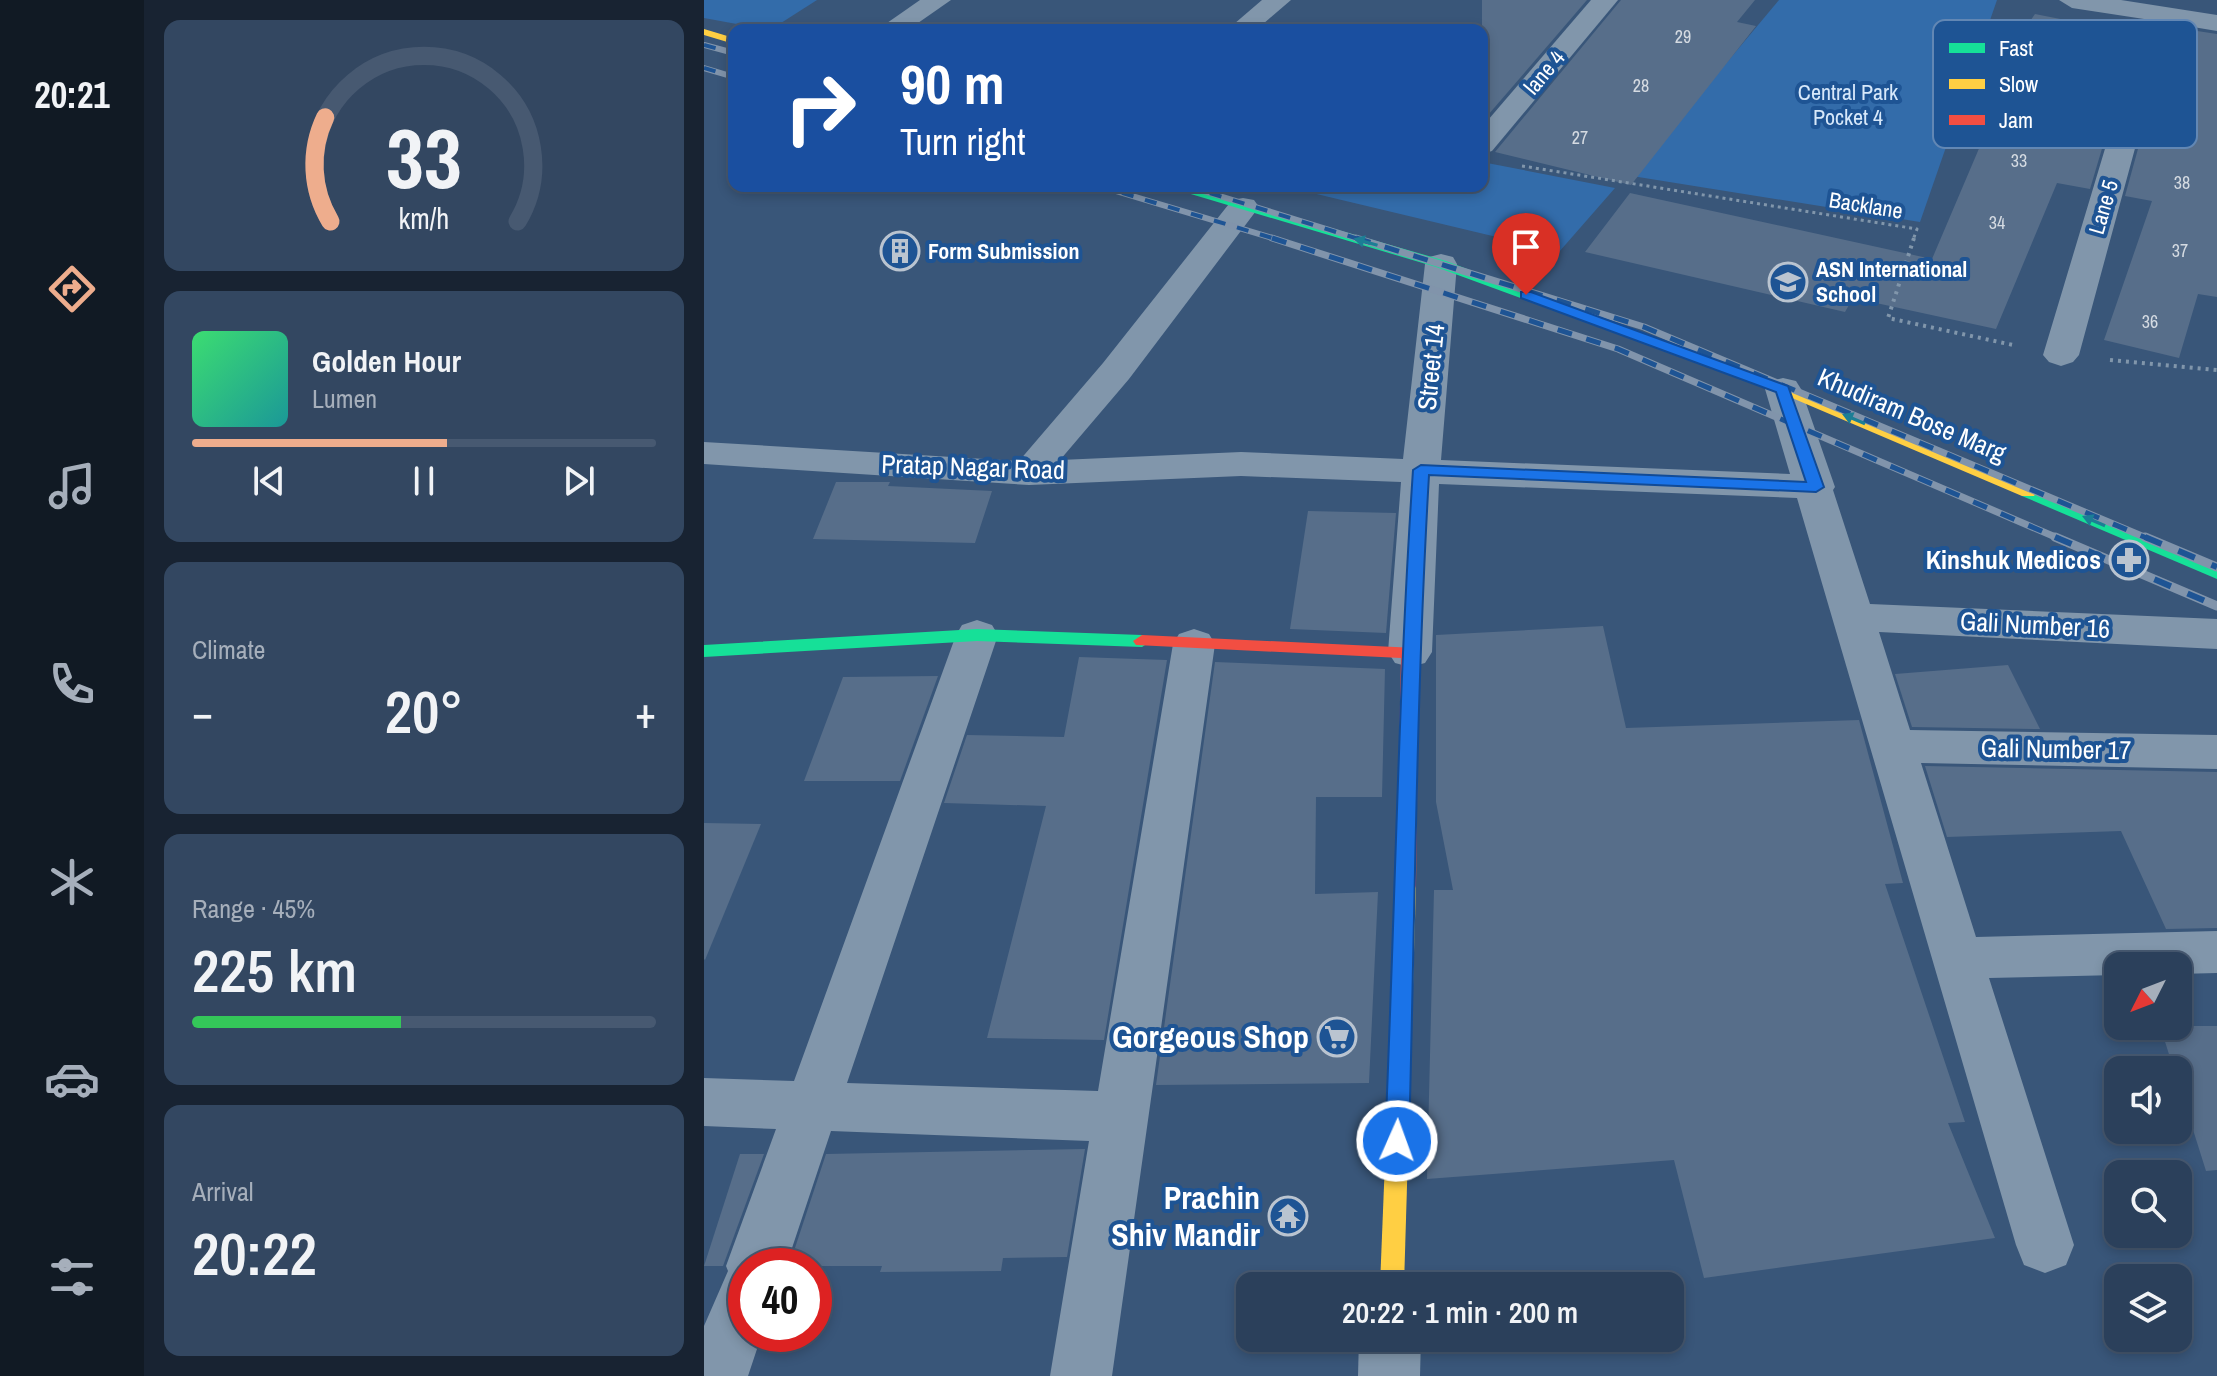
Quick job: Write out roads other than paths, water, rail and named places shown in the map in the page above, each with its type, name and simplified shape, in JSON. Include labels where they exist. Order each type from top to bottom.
[{"type":"street","points":[[900,24],[938,0]]},
{"type":"street","points":[[1248,24],[1278,0]]},
{"type":"street","name":"lane 4","points":[[1488,138],[1605,0]]},
{"type":"street","points":[[2072,0],[2217,23]]},
{"type":"street","name":"Lane 5","points":[[2157,20],[2159,13]]},
{"type":"street","points":[[704,32],[728,39]]},
{"type":"street","points":[[704,52],[728,58]]},
{"type":"street","name":"Lane 5","points":[[2061,355],[2120,148]]},
{"type":"street","name":"Khudiram Bose Marg","points":[[1221,192],[1336,214]]},
{"type":"street","points":[[1029,473],[1116,371],[1247,195]]},
{"type":"street","name":"Khudiram Bose Marg","points":[[1247,195],[1783,389],[2217,573]]},
{"type":"street","name":"Street 14","points":[[1410,652],[1421,470],[1441,264]]},
{"type":"street","points":[[1783,389],[1816,487],[2045,1245]]},
{"type":"street","name":"Pratap Nagar Road","points":[[704,453],[1029,473],[1241,464],[1816,487]]},
{"type":"street","name":"Gali Number 16","points":[[1853,617],[2217,634]]},
{"type":"street","points":[[704,651],[977,635],[1410,652],[1411,742],[1392,1272]]},
{"type":"street","points":[[762,1248],[977,635]]},
{"type":"street","points":[[1081,1376],[1194,644]]},
{"type":"street","name":"Gali Number 17","points":[[1894,746],[2217,752]]},
{"type":"street","points":[[1959,958],[2217,952]]},
{"type":"street","points":[[704,1102],[1121,1117]]},
{"type":"street","points":[[717,1376],[728,1345]]},
{"type":"street","points":[[1389,1376],[1390,1352]]},
{"type":"railway","points":[[704,45],[728,51]]},
{"type":"railway","points":[[704,68],[728,75]]},
{"type":"railway","points":[[1119,192],[1279,240]]},
{"type":"railway","points":[[1206,192],[1362,240]]},
{"type":"railway","points":[[1272,238],[1618,349],[2060,539]]},
{"type":"railway","points":[[1356,238],[1644,327],[2149,539]]},
{"type":"railway","points":[[2055,537],[2217,606]]},
{"type":"railway","points":[[2145,537],[2217,567]]},
{"type":"place","name":"Form Submission","points":[[900,251]]},
{"type":"place","name":"ASN International School","points":[[1788,282]]},
{"type":"place","name":"Kinshuk Medicos","points":[[2129,560]]},
{"type":"place","name":"Gorgeous Shop","points":[[1337,1037]]},
{"type":"place","name":"Prachin Shiv Mandir","points":[[1288,1216]]},
{"type":"park label","name":"Central Park Pocket 4","points":[[1848,104]]}]
